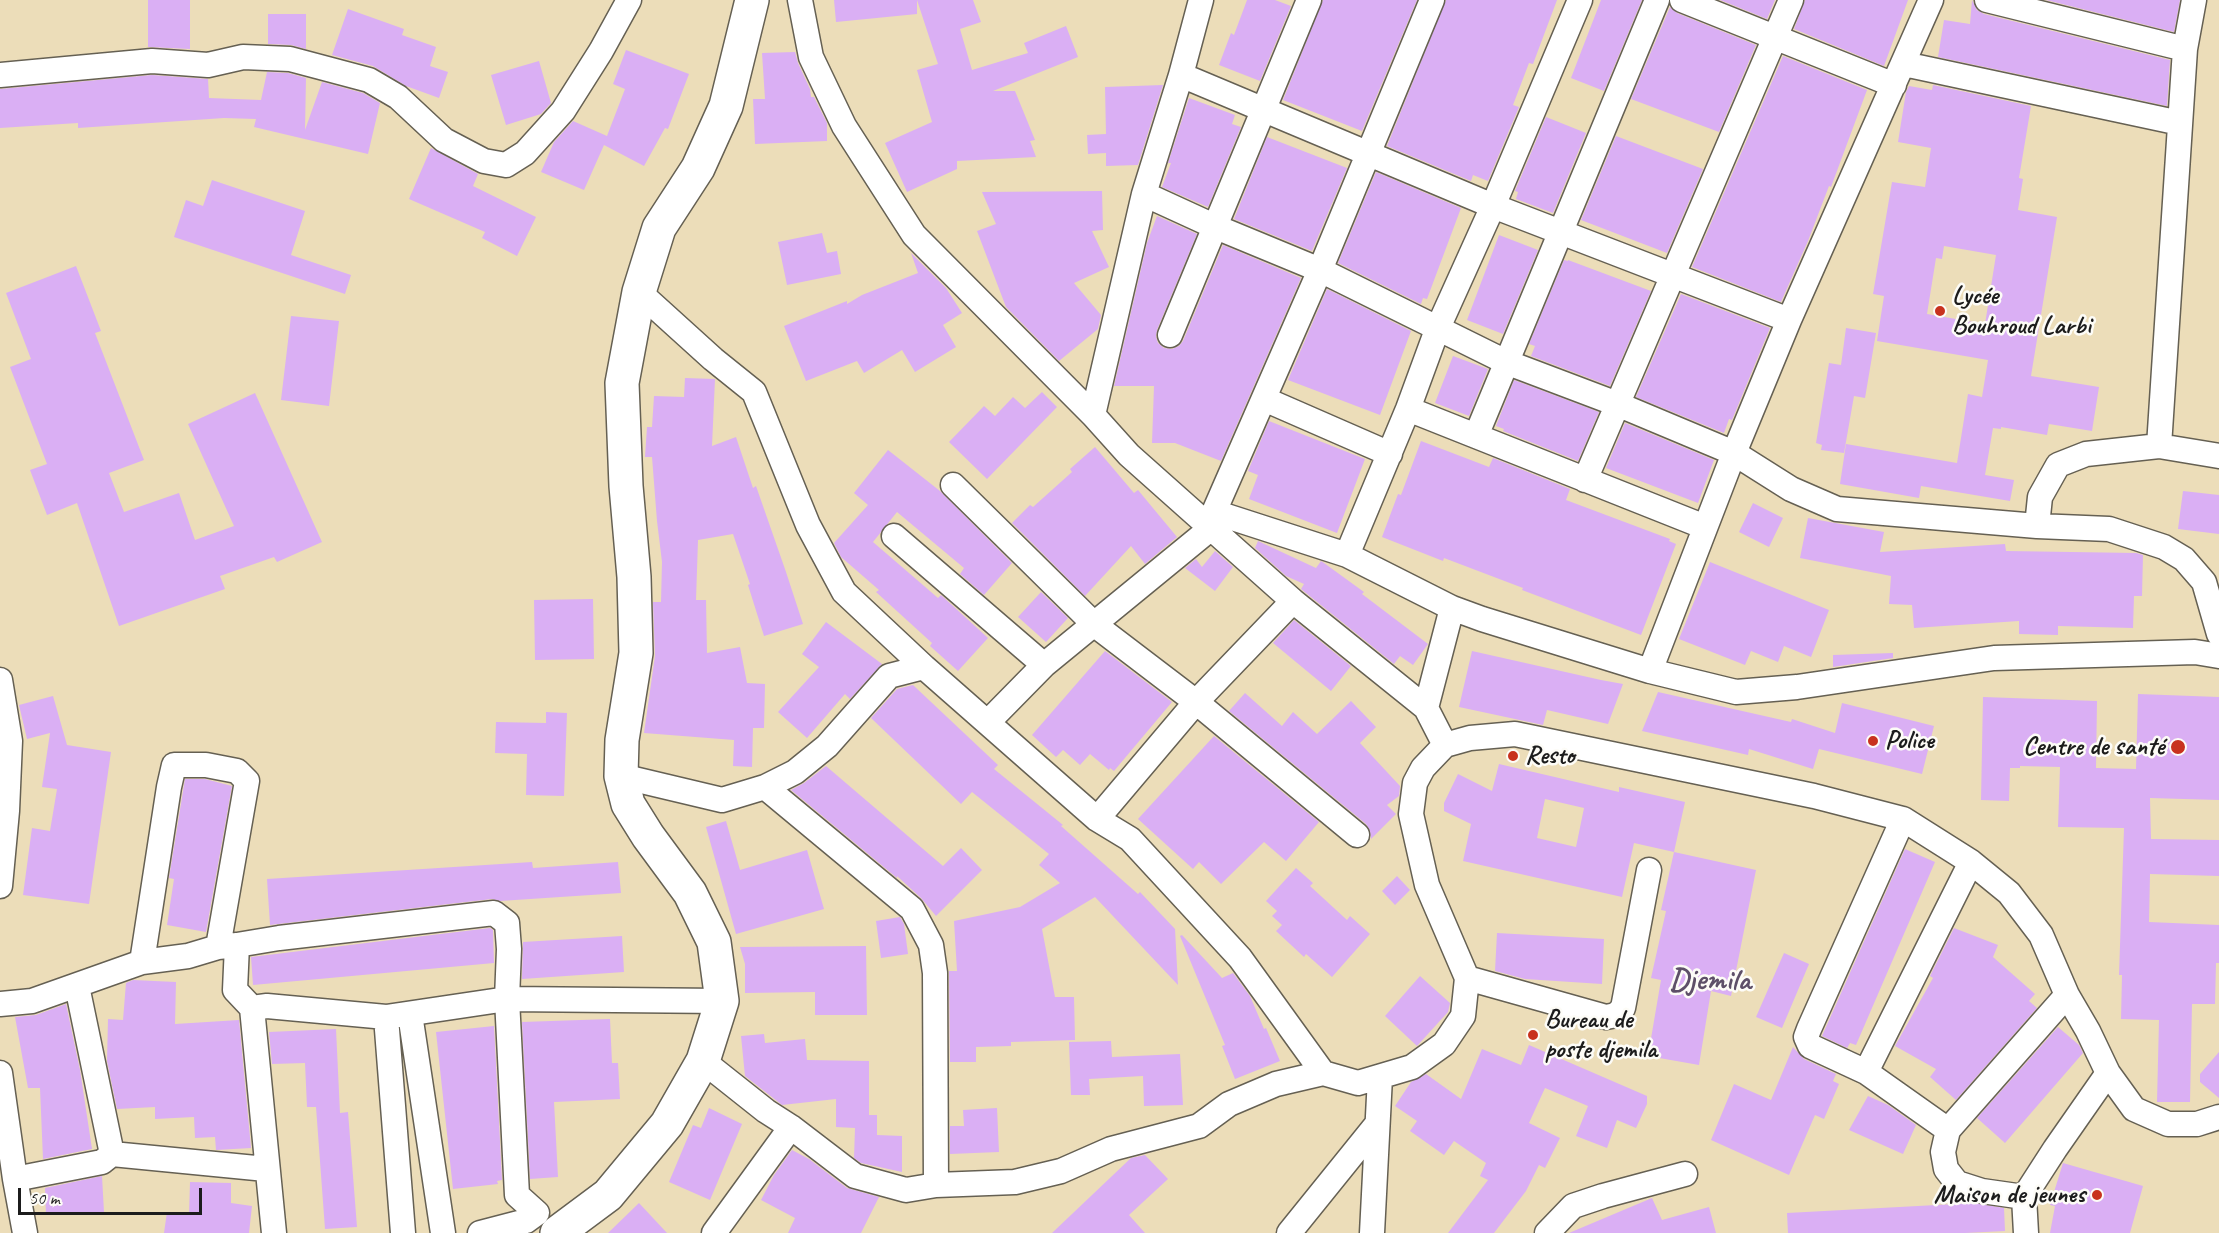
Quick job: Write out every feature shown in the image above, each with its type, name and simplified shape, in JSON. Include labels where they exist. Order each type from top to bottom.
[{"type":"main road","points":[[557,1233],[608,1195],[667,1124],[703,1061],[722,1001],[714,942],[690,893],[648,836],[628,804],[621,776],[622,740],[636,653],[634,577],[626,486],[622,383],[639,292],[659,228],[698,168],[726,106],[752,0]]},
{"type":"street","points":[[0,75],[152,61],[208,65],[243,57],[290,59],[369,80],[398,97],[444,140],[484,161],[506,165],[525,153],[563,111],[601,51],[628,0]]},
{"type":"street","points":[[800,0],[811,57],[834,106],[844,126],[914,235],[1093,415],[1129,455],[1212,521],[1293,601],[1426,708],[1444,745]]},
{"type":"street","points":[[1093,415],[1144,194],[1181,75],[1201,0]]},
{"type":"street","points":[[1170,335],[1309,0]]},
{"type":"street","points":[[987,722],[1044,665],[1095,625],[1212,521],[1320,270],[1432,0]]},
{"type":"street","points":[[1347,555],[1408,410],[1437,330],[1493,206],[1580,0]]},
{"type":"street","points":[[1476,436],[1657,0]]},
{"type":"street","points":[[1682,0],[1775,37],[1899,75],[2180,123]]},
{"type":"street","points":[[1585,480],[1791,0]]},
{"type":"street","points":[[1650,671],[1734,453],[1789,320],[1934,0]]},
{"type":"street","points":[[1987,0],[2185,49]]},
{"type":"street","points":[[2159,446],[2185,49],[2194,0]]},
{"type":"street","points":[[1181,75],[1493,206],[1789,320]]},
{"type":"street","points":[[1144,194],[1320,270],[1437,330],[1506,362],[1617,404],[1734,453],[1791,489],[1837,509],[2037,526],[2109,529],[2164,547],[2184,559],[2204,582],[2219,634]]},
{"type":"street","points":[[639,292],[713,359],[754,392],[808,525],[844,592],[924,667],[1096,819],[1130,839],[1240,958],[1323,1073]]},
{"type":"street","points":[[1264,399],[1390,454]]},
{"type":"street","points":[[1408,410],[1705,527]]},
{"type":"street","points":[[2037,526],[2040,496],[2058,465],[2086,454],[2159,446],[2219,456]]},
{"type":"street","points":[[953,485],[1095,625],[1196,702],[1357,835]]},
{"type":"street","points":[[1212,521],[1347,555],[1452,608],[1482,619],[1650,671],[1737,692],[1797,687],[1994,658],[2195,652],[2219,656]]},
{"type":"street","points":[[894,536],[1044,665]]},
{"type":"street","points":[[1096,819],[1196,702],[1293,601]]},
{"type":"street","points":[[1426,708],[1452,608]]},
{"type":"street","points":[[621,776],[722,800],[765,787],[795,772],[827,746],[889,676],[924,667]]},
{"type":"street","points":[[0,680],[10,741],[7,811],[0,886]]},
{"type":"street","points":[[703,1061],[766,1111],[791,1127],[855,1176],[906,1190],[936,1185],[1015,1182],[1061,1171],[1111,1149],[1199,1126],[1229,1104],[1276,1084],[1323,1073],[1358,1083],[1412,1067],[1444,1044],[1463,1016],[1467,978],[1427,885],[1411,814],[1415,783],[1423,768],[1444,745],[1470,738],[1515,734],[1815,796],[1903,819],[1971,862],[2010,893],[2041,935],[2067,995],[2088,1031],[2108,1073],[2134,1109],[2168,1124],[2197,1124],[2219,1117]]},
{"type":"street","points":[[142,962],[174,765],[206,765],[237,771],[247,781],[227,946],[235,990],[252,1008],[274,1233]]},
{"type":"street","points":[[765,787],[912,909],[931,945],[935,973],[936,1185]]},
{"type":"street","points":[[1903,819],[1806,1037],[1810,1046],[1866,1072],[1948,1130]]},
{"type":"street","points":[[1866,1072],[1971,862]]},
{"type":"street","points":[[1467,978],[1606,1017],[1616,1015],[1623,1008],[1649,870]]},
{"type":"street","points":[[0,1004],[32,1001],[142,962],[188,956],[227,946],[494,913],[507,923],[509,949],[507,999],[517,1195],[537,1213],[526,1221],[480,1233]]},
{"type":"street","points":[[77,986],[112,1154]]},
{"type":"street","points":[[2024,1197],[1982,1191],[1957,1183],[1946,1169],[1943,1152],[1948,1130],[2067,995]]},
{"type":"street","points":[[252,1008],[267,1006],[387,1017],[507,999],[722,1001]]},
{"type":"street","points":[[410,1014],[443,1233]]},
{"type":"street","points":[[387,1017],[405,1233]]},
{"type":"street","points":[[0,1073],[25,1233]]},
{"type":"street","points":[[2026,1233],[2024,1197],[2108,1073]]},
{"type":"street","points":[[1372,1233],[1380,1077]]},
{"type":"street","points":[[1289,1233],[1377,1124]]},
{"type":"street","points":[[714,1233],[791,1127]]},
{"type":"street","points":[[15,1179],[102,1162],[112,1154],[266,1169]]},
{"type":"street","points":[[1546,1233],[1573,1206],[1685,1174]]},
{"type":"building","points":[[148,0],[190,0],[190,49],[148,47]]},
{"type":"building","points":[[834,0],[917,0],[917,14],[836,22]]},
{"type":"building","points":[[917,0],[973,0],[981,22],[960,29],[972,70],[1028,53],[1024,43],[1066,26],[1078,57],[993,91],[1015,91],[1035,140],[1030,141],[1036,157],[957,161],[957,169],[907,192],[885,143],[932,122],[917,70],[938,64]]},
{"type":"building","points":[[1247,0],[1275,0],[1291,6],[1260,81],[1219,65],[1231,33],[1234,35]]},
{"type":"building","points":[[1323,0],[1417,0],[1362,131],[1283,100]]},
{"type":"building","points":[[1446,0],[1557,0],[1533,64],[1529,63],[1513,105],[1519,107],[1488,181],[1473,175],[1471,181],[1387,146]]},
{"type":"building","points":[[1601,0],[1642,0],[1604,91],[1571,78]]},
{"type":"building","points":[[1720,0],[1775,0],[1767,19]]},
{"type":"building","points":[[1805,0],[1908,0],[1884,66],[1794,29]]},
{"type":"building","points":[[1972,0],[1977,10],[1984,14],[2170,60],[2167,106],[1938,57],[1944,20],[1970,24]]},
{"type":"building","points":[[2046,0],[2180,0],[2174,32]]},
{"type":"building","points":[[1670,7],[1677,13],[1756,45],[1719,132],[1631,99]]},
{"type":"building","points":[[348,9],[404,29],[402,35],[436,47],[430,66],[448,72],[439,98],[406,86],[373,66],[332,55]]},
{"type":"building","points":[[268,14],[306,14],[306,49],[291,45],[268,44]]},
{"type":"building","points":[[626,50],[689,74],[668,129],[665,128],[644,166],[604,145],[584,190],[541,172],[554,142],[573,121],[607,136],[625,89],[613,84]]},
{"type":"building","points":[[795,52],[811,97],[814,97],[827,123],[827,141],[755,144],[753,99],[765,99],[762,53]]},
{"type":"building","points":[[1783,56],[1867,90],[1831,187],[1829,186],[1781,302],[1692,267]]},
{"type":"building","points":[[539,61],[551,103],[541,114],[506,125],[491,75]]},
{"type":"building","points":[[267,72],[288,73],[306,78],[305,130],[322,82],[363,93],[380,103],[368,154],[254,127],[256,119],[224,118],[78,128],[78,123],[0,128],[0,89],[152,75],[208,79],[209,98],[261,100]]},
{"type":"building","points":[[1163,85],[1138,165],[1106,166],[1106,153],[1088,154],[1087,135],[1106,134],[1105,87]]},
{"type":"building","points":[[1933,85],[2031,106],[2019,178],[2023,179],[2018,210],[2057,217],[2031,376],[2099,387],[2092,431],[2049,424],[2047,435],[2001,427],[2001,429],[1993,428],[1985,475],[2014,480],[2010,501],[1921,486],[1919,498],[1840,484],[1846,444],[1957,463],[1968,394],[1982,397],[1988,360],[1877,341],[1884,296],[1873,294],[1892,182],[1925,187],[1931,148],[1898,142],[1906,92],[1909,86],[1932,90]],"holes":[[[1944,246],[1996,255],[1985,324],[1927,314],[1936,258],[1942,259]]]},
{"type":"building","points":[[1189,98],[1235,115],[1232,124],[1241,127],[1208,207],[1162,187]]},
{"type":"building","points":[[1546,117],[1586,133],[1553,213],[1516,199],[1518,192],[1515,191]]},
{"type":"building","points":[[1616,136],[1703,169],[1667,253],[1581,220]]},
{"type":"building","points":[[1267,137],[1347,168],[1312,251],[1234,219]]},
{"type":"building","points":[[431,148],[478,174],[473,186],[536,217],[517,256],[482,238],[485,232],[409,199]]},
{"type":"building","points":[[1376,172],[1461,208],[1427,299],[1423,298],[1421,304],[1338,263]]},
{"type":"building","points":[[212,180],[305,211],[291,255],[351,275],[345,294],[174,237],[186,200],[203,206]]},
{"type":"building","points":[[1102,191],[1103,230],[1092,231],[1109,267],[1074,283],[1101,315],[1098,329],[1059,361],[1006,307],[977,231],[996,224],[982,192]]},
{"type":"building","points":[[1157,216],[1197,234],[1157,330],[1158,343],[1164,348],[1172,349],[1183,341],[1223,245],[1301,278],[1221,461],[1175,443],[1152,443],[1154,386],[1114,386],[1147,243]]},
{"type":"building","points":[[822,233],[827,253],[837,251],[841,274],[787,285],[778,242]]},
{"type":"building","points":[[1499,235],[1538,250],[1503,334],[1467,320]]},
{"type":"building","points":[[911,253],[946,288],[962,313],[943,325],[956,347],[915,372],[902,350],[864,373],[857,361],[806,381],[784,326],[847,301],[847,304],[862,295],[918,273]]},
{"type":"building","points":[[1564,260],[1651,291],[1610,386],[1531,356],[1535,346],[1529,344]]},
{"type":"building","points":[[76,266],[101,331],[95,333],[144,460],[109,473],[124,512],[179,493],[195,540],[234,526],[188,424],[255,393],[322,542],[277,562],[274,557],[220,576],[225,589],[119,626],[77,503],[47,515],[30,470],[47,464],[10,367],[31,359],[6,293]]},
{"type":"building","points":[[1327,289],[1411,331],[1380,415],[1288,380]]},
{"type":"building","points":[[1681,294],[1770,328],[1732,420],[1729,419],[1724,433],[1636,397]]},
{"type":"building","points":[[291,316],[339,321],[329,406],[281,400]]},
{"type":"building","points":[[1846,328],[1876,333],[1865,398],[1854,396],[1844,453],[1821,450],[1822,445],[1816,443],[1829,363],[1841,365]]},
{"type":"building","points":[[1453,356],[1488,369],[1469,416],[1435,403]]},
{"type":"building","points":[[685,378],[715,379],[712,446],[736,437],[753,488],[756,486],[803,624],[764,636],[733,534],[698,540],[696,600],[706,600],[707,653],[740,647],[747,683],[765,684],[764,728],[753,728],[752,767],[733,766],[734,740],[644,733],[655,656],[653,602],[661,602],[662,562],[652,457],[645,457],[647,427],[652,427],[654,396],[684,397]]},
{"type":"building","points":[[1514,380],[1599,412],[1578,461],[1503,431],[1504,429],[1496,426]]},
{"type":"building","points":[[1042,392],[1057,407],[987,479],[949,442],[984,406],[995,416],[1013,397],[1025,408]]},
{"type":"building","points":[[1269,421],[1365,459],[1337,533],[1249,499],[1258,475],[1248,471]]},
{"type":"building","points":[[1625,423],[1714,460],[1698,503],[1606,468]]},
{"type":"building","points":[[1421,441],[1489,467],[1493,458],[1570,489],[1566,500],[1670,539],[1669,541],[1676,544],[1641,635],[1444,558],[1443,561],[1382,537]]},
{"type":"building","points":[[1095,447],[1134,493],[1138,490],[1177,537],[1145,564],[1131,546],[1085,596],[1012,523],[1030,505],[1033,507],[1072,472],[1070,469]]},
{"type":"building","points":[[888,450],[940,491],[1012,563],[984,595],[960,574],[964,568],[897,512],[873,542],[938,598],[941,595],[988,638],[958,671],[930,646],[932,643],[876,592],[879,590],[841,557],[834,543],[868,505],[854,493]]},
{"type":"building","points":[[2183,491],[2219,495],[2219,534],[2178,529]]},
{"type":"building","points":[[1753,503],[1783,518],[1769,547],[1739,532]]},
{"type":"building","points":[[1808,518],[1884,532],[1880,552],[2005,544],[2006,551],[2143,555],[2142,596],[2134,596],[2133,628],[2058,626],[2058,635],[2019,634],[2019,621],[1914,628],[1912,605],[1889,604],[1891,576],[1800,558]]},
{"type":"building","points":[[1258,541],[1316,568],[1321,561],[1364,592],[1362,594],[1428,644],[1413,665],[1400,656],[1394,664],[1301,589],[1304,584],[1286,576],[1255,548]]},
{"type":"building","points":[[1215,551],[1233,567],[1215,591],[1185,568],[1196,559],[1202,567]]},
{"type":"building","points":[[1710,562],[1829,610],[1811,657],[1784,646],[1778,662],[1751,651],[1745,665],[1679,639]]},
{"type":"building","points":[[1041,592],[1068,618],[1046,642],[1018,617]]},
{"type":"building","points":[[593,599],[594,659],[535,660],[534,600]]},
{"type":"building","points":[[1294,620],[1351,666],[1331,691],[1273,643]]},
{"type":"building","points":[[826,622],[882,664],[850,699],[845,694],[807,738],[778,712],[819,667],[802,654]]},
{"type":"building","points":[[1105,651],[1172,702],[1114,771],[1110,768],[1109,770],[1090,754],[1080,765],[1063,750],[1056,757],[1032,735]]},
{"type":"building","points":[[1472,651],[1623,684],[1608,724],[1547,710],[1543,725],[1459,707]]},
{"type":"building","points":[[1893,653],[1893,658],[1833,667],[1833,655]]},
{"type":"building","points":[[913,685],[998,765],[994,769],[1063,825],[1061,826],[1138,894],[1140,892],[1175,929],[1178,985],[1095,897],[1042,929],[1055,997],[1074,997],[1075,1040],[1011,1042],[1011,1046],[976,1047],[976,1062],[950,1062],[949,971],[957,971],[954,921],[1020,907],[1060,883],[1039,865],[1049,854],[972,792],[961,804],[871,718],[897,689]]},
{"type":"building","points":[[1658,692],[1791,722],[1792,719],[1835,733],[1842,703],[1934,726],[1922,774],[1819,749],[1813,769],[1749,749],[1748,755],[1642,731]]},
{"type":"building","points":[[1245,693],[1282,726],[1293,712],[1317,734],[1351,701],[1376,727],[1360,743],[1400,786],[1399,796],[1387,805],[1396,814],[1371,839],[1366,824],[1229,711]]},
{"type":"building","points":[[2138,694],[2219,697],[2219,800],[2150,798],[2151,839],[2219,840],[2219,876],[2150,874],[2149,922],[2219,925],[2219,963],[2216,963],[2215,1004],[2192,1004],[2190,1102],[2157,1102],[2159,1020],[2121,1019],[2122,975],[2119,975],[2124,828],[2058,827],[2060,767],[2010,768],[2009,801],[1981,800],[1983,697],[2097,701],[2096,768],[2136,769]]},
{"type":"building","points":[[53,696],[67,745],[111,752],[89,904],[23,895],[32,828],[50,831],[57,789],[42,787],[50,733],[27,739],[19,705]]},
{"type":"building","points":[[546,712],[567,713],[564,796],[526,795],[527,754],[495,753],[496,722],[546,723]]},
{"type":"building","points":[[1214,736],[1319,822],[1286,861],[1264,842],[1221,884],[1199,862],[1193,869],[1138,819]]},
{"type":"building","points":[[1499,764],[1619,792],[1619,787],[1685,802],[1674,852],[1634,843],[1622,897],[1463,861],[1471,824],[1444,811],[1444,803],[1458,774],[1492,791]],"holes":[[[1545,799],[1584,808],[1576,847],[1537,838]]]},
{"type":"building","points":[[826,766],[943,866],[961,848],[982,870],[936,916],[921,898],[897,876],[897,878],[791,790]]},
{"type":"building","points":[[185,779],[205,779],[232,786],[206,932],[167,925],[174,879],[169,878]]},
{"type":"building","points":[[726,821],[740,870],[807,850],[824,909],[736,934],[706,827]]},
{"type":"building","points":[[1905,849],[1935,862],[1856,1045],[1850,1043],[1847,1048],[1822,1036]]},
{"type":"building","points":[[1674,852],[1756,870],[1731,996],[1711,991],[1699,1065],[1648,1056],[1661,980],[1651,978],[1666,911],[1661,910]]},
{"type":"building","points":[[532,862],[533,868],[618,862],[621,893],[500,901],[492,899],[270,925],[267,879]]},
{"type":"building","points":[[1296,868],[1313,883],[1310,886],[1347,920],[1350,916],[1370,934],[1332,977],[1306,954],[1304,957],[1276,931],[1282,925],[1272,916],[1277,911],[1266,901]]},
{"type":"building","points":[[1397,876],[1410,890],[1395,905],[1382,891]]},
{"type":"building","points":[[900,917],[904,924],[908,954],[881,958],[876,921]]},
{"type":"building","points":[[490,928],[493,930],[494,963],[253,985],[251,957]]},
{"type":"building","points":[[1954,928],[1998,945],[1993,957],[2035,994],[2029,1001],[2037,1008],[1956,1100],[1930,1077],[1936,1069],[1895,1046],[1933,978],[1930,976]]},
{"type":"building","points":[[1497,933],[1604,939],[1602,984],[1525,979],[1495,971]]},
{"type":"building","points":[[1182,935],[1222,978],[1233,973],[1250,996],[1280,1061],[1235,1079],[1222,1046],[1225,1045],[1180,936]]},
{"type":"building","points":[[622,936],[624,972],[522,979],[523,942]]},
{"type":"building","points":[[866,946],[867,1015],[815,1015],[815,992],[745,993],[745,964],[740,947]]},
{"type":"building","points":[[1784,953],[1809,964],[1782,1028],[1756,1017]]},
{"type":"building","points":[[1420,976],[1450,1003],[1448,1012],[1417,1046],[1385,1016]]},
{"type":"building","points":[[133,980],[176,982],[175,1024],[239,1020],[251,1148],[216,1150],[215,1137],[195,1138],[194,1117],[155,1119],[155,1107],[117,1109],[107,1061],[108,1019],[123,1020],[126,983]]},
{"type":"building","points":[[66,1004],[80,1070],[92,1149],[43,1159],[40,1088],[28,1088],[15,1017],[36,1015]]},
{"type":"building","points":[[610,1019],[612,1063],[618,1063],[620,1099],[554,1102],[558,1177],[530,1179],[522,1022]]},
{"type":"building","points":[[494,1026],[502,1180],[497,1181],[498,1184],[453,1189],[436,1032]]},
{"type":"building","points":[[2058,1027],[2079,1045],[2083,1053],[2005,1143],[1977,1118]]},
{"type":"building","points":[[336,1029],[340,1113],[348,1112],[357,1227],[325,1229],[316,1107],[307,1107],[305,1063],[272,1064],[269,1032]]},
{"type":"building","points":[[764,1034],[765,1043],[805,1039],[807,1060],[869,1061],[869,1115],[877,1115],[877,1135],[902,1136],[902,1172],[861,1163],[854,1158],[855,1128],[836,1127],[836,1099],[782,1105],[745,1076],[741,1036]]},
{"type":"building","points":[[1111,1041],[1112,1057],[1180,1054],[1183,1105],[1144,1106],[1143,1076],[1089,1079],[1090,1095],[1071,1095],[1069,1042]]},
{"type":"building","points":[[1529,1045],[1647,1096],[1647,1104],[1636,1128],[1617,1120],[1607,1148],[1576,1136],[1588,1106],[1545,1088],[1529,1123],[1560,1138],[1545,1168],[1539,1165],[1526,1191],[1494,1233],[1448,1233],[1488,1180],[1480,1176],[1486,1163],[1454,1141],[1444,1155],[1410,1131],[1417,1121],[1395,1106],[1411,1082],[1426,1074],[1461,1099],[1482,1049],[1521,1065]]},
{"type":"building","points":[[1793,1047],[1804,1059],[1836,1074],[1833,1081],[1839,1084],[1824,1119],[1815,1115],[1789,1175],[1711,1140],[1734,1084],[1771,1100]]},
{"type":"building","points":[[2219,1052],[2219,1098],[2200,1082],[2200,1074]]},
{"type":"building","points":[[1868,1096],[1888,1105],[1916,1125],[1903,1154],[1849,1130]]},
{"type":"building","points":[[709,1108],[742,1124],[710,1200],[669,1182],[693,1125],[701,1128]]},
{"type":"building","points":[[997,1108],[999,1152],[950,1154],[950,1126],[964,1126],[963,1110]]},
{"type":"building","points":[[792,1150],[809,1159],[847,1188],[879,1197],[861,1233],[788,1233],[795,1218],[761,1200],[774,1175]]},
{"type":"building","points":[[1145,1155],[1168,1179],[1129,1215],[1145,1233],[1052,1233],[1131,1158]]},
{"type":"building","name":"Maison de jeunes","points":[[2063,1163],[2143,1186],[2130,1233],[2050,1233],[2055,1206],[2050,1205]]},
{"type":"building","points":[[102,1176],[104,1212],[46,1215],[45,1188]]},
{"type":"building","points":[[190,1182],[231,1183],[231,1203],[252,1206],[249,1233],[164,1233],[167,1212],[189,1215]]},
{"type":"building","points":[[1652,1198],[1662,1220],[1709,1207],[1716,1233],[1569,1233]]},
{"type":"building","points":[[639,1203],[667,1233],[608,1233]]},
{"type":"building","points":[[1974,1203],[2004,1208],[2005,1231],[1788,1233],[1787,1213]]},
{"type":"place","name":"Lycée Bouhroud Larbi","points":[[1940,311]]},
{"type":"place","name":"Police","points":[[1873,741]]},
{"type":"place","name":"Centre de santé","points":[[2178,747]]},
{"type":"place","name":"Resto","points":[[1513,756]]},
{"type":"place","name":"Bureau de poste djemila","points":[[1533,1035]]},
{"type":"place","name":"Maison de jeunes","points":[[2097,1195]]},
{"type":"district","name":"Djemila","points":[[1710,981]]}]
